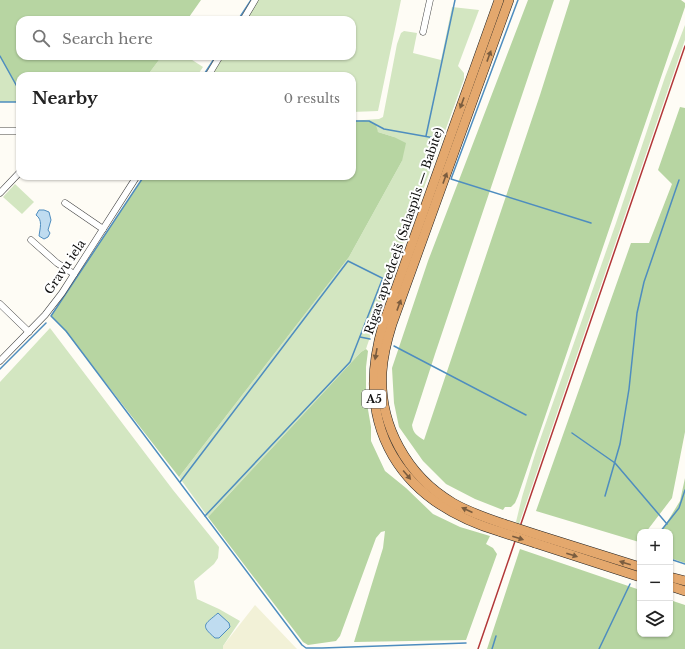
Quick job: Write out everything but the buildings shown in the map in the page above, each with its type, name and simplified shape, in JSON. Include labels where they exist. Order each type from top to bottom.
[{"type":"highway","name":"Rīgas apvedceļš (Salaspils — Babīte)","points":[[499,0],[383,325],[376,352],[373,385],[376,412],[382,433],[394,456],[409,478],[428,497],[449,511],[474,523],[502,528],[536,539],[637,576]]},
{"type":"highway","name":"Rīgas apvedceļš (Salaspils — Babīte)","points":[[502,528],[452,502],[431,487],[417,474],[402,453],[391,432],[384,408],[382,382],[384,355],[392,324],[509,0]]},
{"type":"highway","name":"Rīgas apvedceļš (Salaspils — Babīte)","points":[[536,539],[637,566]]},
{"type":"highway","points":[[673,578],[685,581]]},
{"type":"highway","points":[[673,587],[685,591]]},
{"type":"street","points":[[245,16],[255,0]]},
{"type":"street","points":[[423,32],[430,0]]},
{"type":"street","points":[[210,72],[218,60]]},
{"type":"street","points":[[0,131],[16,132]]},
{"type":"street","points":[[0,193],[16,176]]},
{"type":"street","name":"Gravu iela","points":[[0,361],[45,315],[74,274],[133,180]]},
{"type":"street","points":[[65,203],[103,229]]},
{"type":"street","points":[[32,240],[57,263],[74,274]]},
{"type":"street","points":[[0,304],[29,332]]},
{"type":"green space","points":[[0,0],[201,0],[190,16],[16,16],[16,60],[159,60],[150,72],[16,72],[16,85],[0,56]]},
{"type":"green space","points":[[258,0],[401,0],[378,111],[356,112],[356,72],[213,72],[221,60],[356,60],[356,16],[248,16]]},
{"type":"green space","points":[[528,0],[554,0],[412,425],[416,434],[424,440],[540,95],[570,0],[681,0],[685,3],[685,7],[518,496],[515,503],[511,507],[505,507],[503,510],[475,499],[446,484],[423,461],[399,427],[394,403],[392,368],[428,261]]},
{"type":"green space","points":[[452,7],[479,10],[458,66],[464,73],[464,79],[389,281],[366,349],[361,352],[208,517],[179,477],[349,257],[402,161],[394,137],[378,132],[369,121],[364,120],[379,119],[383,117],[397,44],[401,33],[404,31],[417,33],[413,53],[441,60]]},
{"type":"green space","points":[[685,25],[685,40],[519,524],[516,522],[536,451],[616,223],[665,77]]},
{"type":"green space","points":[[0,56],[16,85],[16,102],[0,102]]},
{"type":"green space","points":[[159,60],[192,60],[203,67],[200,72],[150,72]]},
{"type":"green space","points":[[680,107],[685,108],[685,432],[672,498],[648,529],[637,529],[637,541],[536,511],[631,243],[649,243],[672,184],[658,170]]},
{"type":"green space","points":[[356,121],[369,121],[376,125],[378,132],[406,143],[402,161],[349,257],[179,477],[66,332],[51,316],[141,180],[356,180]]},
{"type":"green space","points":[[15,184],[34,202],[22,214],[3,197]]},
{"type":"green space","points":[[50,328],[173,490],[219,547],[218,558],[214,564],[194,581],[197,599],[240,621],[223,646],[223,649],[0,649],[0,382]]},
{"type":"green space","points":[[366,349],[368,351],[366,367],[366,398],[371,427],[371,441],[385,471],[406,488],[433,514],[460,527],[490,536],[486,544],[493,548],[497,554],[466,640],[354,642],[383,548],[385,531],[381,532],[376,538],[340,636],[336,641],[308,645],[303,642],[208,517],[361,352]]},
{"type":"green space","points":[[685,478],[685,563],[673,559],[673,529],[663,529],[680,501]]},
{"type":"green space","points":[[520,549],[637,589],[637,637],[673,637],[673,601],[685,605],[685,649],[487,649]]},
{"type":"green space","points":[[255,605],[297,649],[223,649],[223,646]]},
{"type":"water","points":[[39,210],[49,212],[51,220],[48,230],[50,233],[48,237],[44,239],[39,236],[40,219],[36,215]]},
{"type":"water","points":[[218,613],[229,623],[230,627],[219,638],[215,638],[207,630],[206,625]]},
{"type":"waterway","points":[[241,16],[251,0]]},
{"type":"waterway","points":[[426,136],[455,0]]},
{"type":"waterway","points":[[518,0],[451,179],[591,223]]},
{"type":"waterway","points":[[0,56],[16,85]]},
{"type":"waterway","points":[[206,72],[213,60]]},
{"type":"waterway","points":[[0,102],[16,102]]},
{"type":"waterway","points":[[356,121],[369,121],[384,129],[440,139]]},
{"type":"waterway","points":[[141,180],[51,316],[66,331],[302,645],[306,648],[322,648],[466,643]]},
{"type":"waterway","points":[[605,496],[620,444],[629,389],[637,313],[644,282],[679,180]]},
{"type":"waterway","points":[[180,482],[348,261],[386,280]]},
{"type":"waterway","points":[[205,516],[350,362],[382,280]]},
{"type":"waterway","points":[[0,369],[46,323]]},
{"type":"waterway","points":[[360,337],[370,339]]},
{"type":"waterway","points":[[394,346],[526,415]]},
{"type":"waterway","points":[[572,433],[615,463],[667,524]]},
{"type":"waterway","points":[[662,529],[679,508],[685,490]]},
{"type":"waterway","points":[[673,560],[685,564]]},
{"type":"waterway","points":[[599,649],[630,584]]},
{"type":"waterway","points":[[492,649],[496,636]]},
{"type":"railway","points":[[478,649],[685,46]]}]
